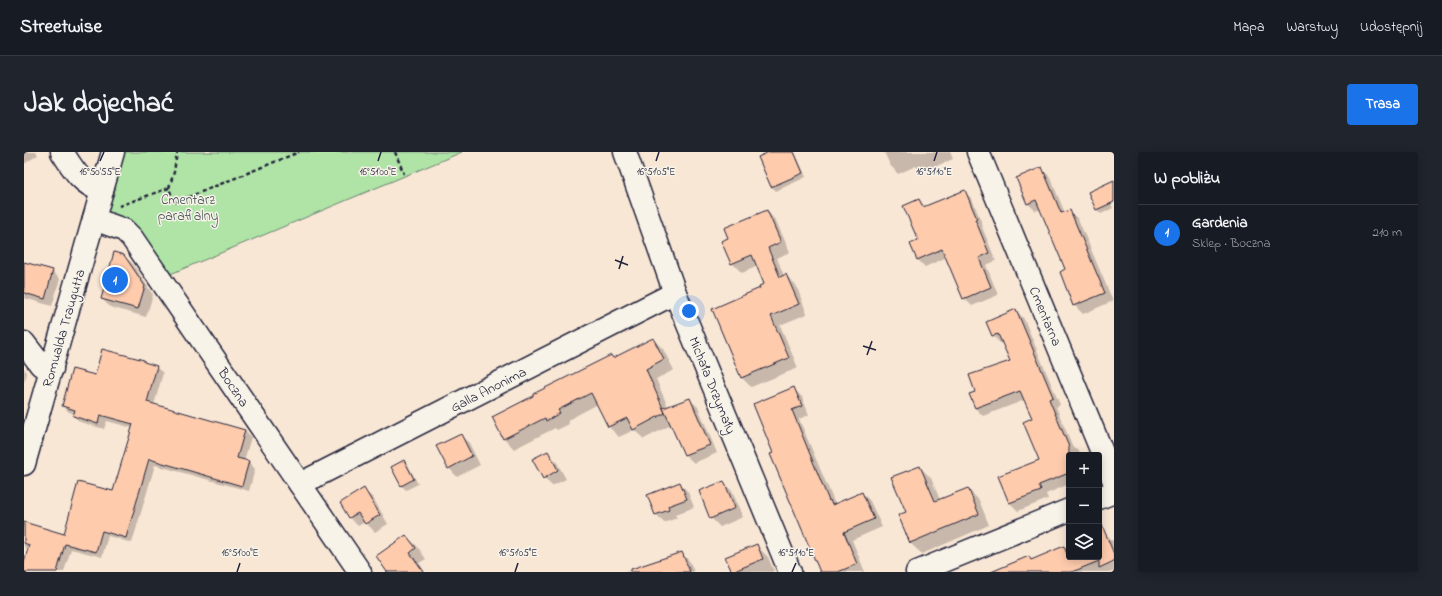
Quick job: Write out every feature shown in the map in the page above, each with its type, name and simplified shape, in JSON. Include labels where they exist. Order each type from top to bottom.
[{"type":"street","points":[[62,152],[82,180],[92,188],[102,191]]},
{"type":"street","name":"Romualda Traugutta","points":[[24,464],[52,369],[102,221],[102,191],[113,152]]},
{"type":"street","name":"Michała Drzymały","points":[[625,152],[675,293],[790,572]]},
{"type":"street","name":"Cmentarna","points":[[984,154],[1114,481]]},
{"type":"street","name":"Boczna","points":[[102,221],[124,230],[132,238],[360,572]]},
{"type":"street","name":"Galla Anonima","points":[[300,484],[675,293]]},
{"type":"street","points":[[24,343],[41,364],[52,369]]},
{"type":"street","points":[[1102,497],[1114,492]]},
{"type":"street","points":[[917,572],[1066,511]]},
{"type":"path","points":[[177,152],[174,172],[169,188],[174,203],[299,152]]},
{"type":"path","points":[[395,152],[404,174]]},
{"type":"path","points":[[102,221],[114,208],[169,188]]},
{"type":"green space","name":"Cmentarz parafialny","points":[[125,152],[462,152],[168,275],[127,217],[118,220],[105,216]]},
{"type":"building","points":[[769,152],[794,152],[803,173],[771,187],[758,157]]},
{"type":"building","points":[[1042,167],[1061,213],[1070,210],[1105,293],[1073,306],[1060,272],[1065,269],[1036,200],[1027,204],[1016,178]]},
{"type":"building","points":[[1114,180],[1114,202],[1096,210],[1088,192]]},
{"type":"building","points":[[965,190],[989,253],[979,258],[991,287],[963,299],[942,249],[917,260],[910,244],[918,240],[903,206],[919,199],[923,207]]},
{"type":"building","points":[[767,210],[781,242],[768,248],[780,277],[786,274],[799,304],[771,316],[789,358],[741,378],[712,309],[760,288],[759,286],[764,284],[752,255],[731,264],[721,241],[728,238],[724,228]]},
{"type":"building","points":[[114,252],[124,255],[145,286],[138,309],[101,299]]},
{"type":"building","points":[[24,262],[53,270],[45,299],[24,293]]},
{"type":"building","points":[[1016,309],[1053,397],[1049,399],[1069,447],[1069,452],[1066,452],[1066,474],[1039,485],[1041,491],[1009,503],[998,476],[1039,460],[1023,422],[1032,418],[1020,391],[975,408],[969,394],[975,392],[969,375],[1010,361],[998,334],[992,336],[986,322]]},
{"type":"building","points":[[653,338],[664,359],[646,369],[665,413],[633,430],[627,418],[608,427],[591,393],[558,410],[560,413],[546,421],[545,418],[503,439],[492,417],[533,396],[533,394],[611,355],[613,358]]},
{"type":"building","points":[[102,349],[144,360],[144,362],[157,366],[147,402],[245,430],[237,458],[249,461],[242,486],[149,459],[126,538],[102,531],[96,552],[65,544],[57,572],[24,572],[24,562],[29,545],[24,543],[24,522],[64,534],[78,482],[113,491],[133,424],[100,415],[98,424],[73,416],[75,410],[62,406],[72,369],[95,375]]},
{"type":"building","points":[[794,387],[802,406],[792,410],[829,501],[830,500],[832,505],[862,492],[874,519],[844,532],[857,564],[838,572],[820,572],[770,454],[773,453],[753,404]]},
{"type":"building","points":[[690,398],[710,445],[684,455],[663,408]]},
{"type":"building","points":[[461,434],[472,456],[448,469],[436,446]]},
{"type":"building","points":[[548,451],[558,470],[543,479],[532,459]]},
{"type":"building","points":[[404,460],[414,479],[401,486],[391,467]]},
{"type":"building","points":[[920,466],[935,501],[968,488],[979,514],[910,543],[898,515],[906,512],[891,477]]},
{"type":"building","points":[[724,481],[735,508],[710,519],[699,491]]},
{"type":"building","points":[[680,482],[687,499],[668,506],[669,510],[655,515],[647,495]]},
{"type":"building","points":[[364,488],[380,515],[365,524],[358,513],[349,518],[340,503]]},
{"type":"building","points":[[1102,525],[1114,554],[1114,561],[1099,568],[1099,561],[1072,572],[991,572],[1029,556],[1031,560],[1064,546],[1066,552],[1066,560],[1102,560]]},
{"type":"building","points":[[406,535],[416,548],[410,553],[424,572],[387,572],[376,556]]},
{"type":"building","points":[[757,544],[763,559],[732,572],[725,557]]},
{"type":"building","points":[[682,552],[690,572],[631,572],[631,569]]},
{"type":"place","name":"Gardenia","points":[[115,280]]}]
